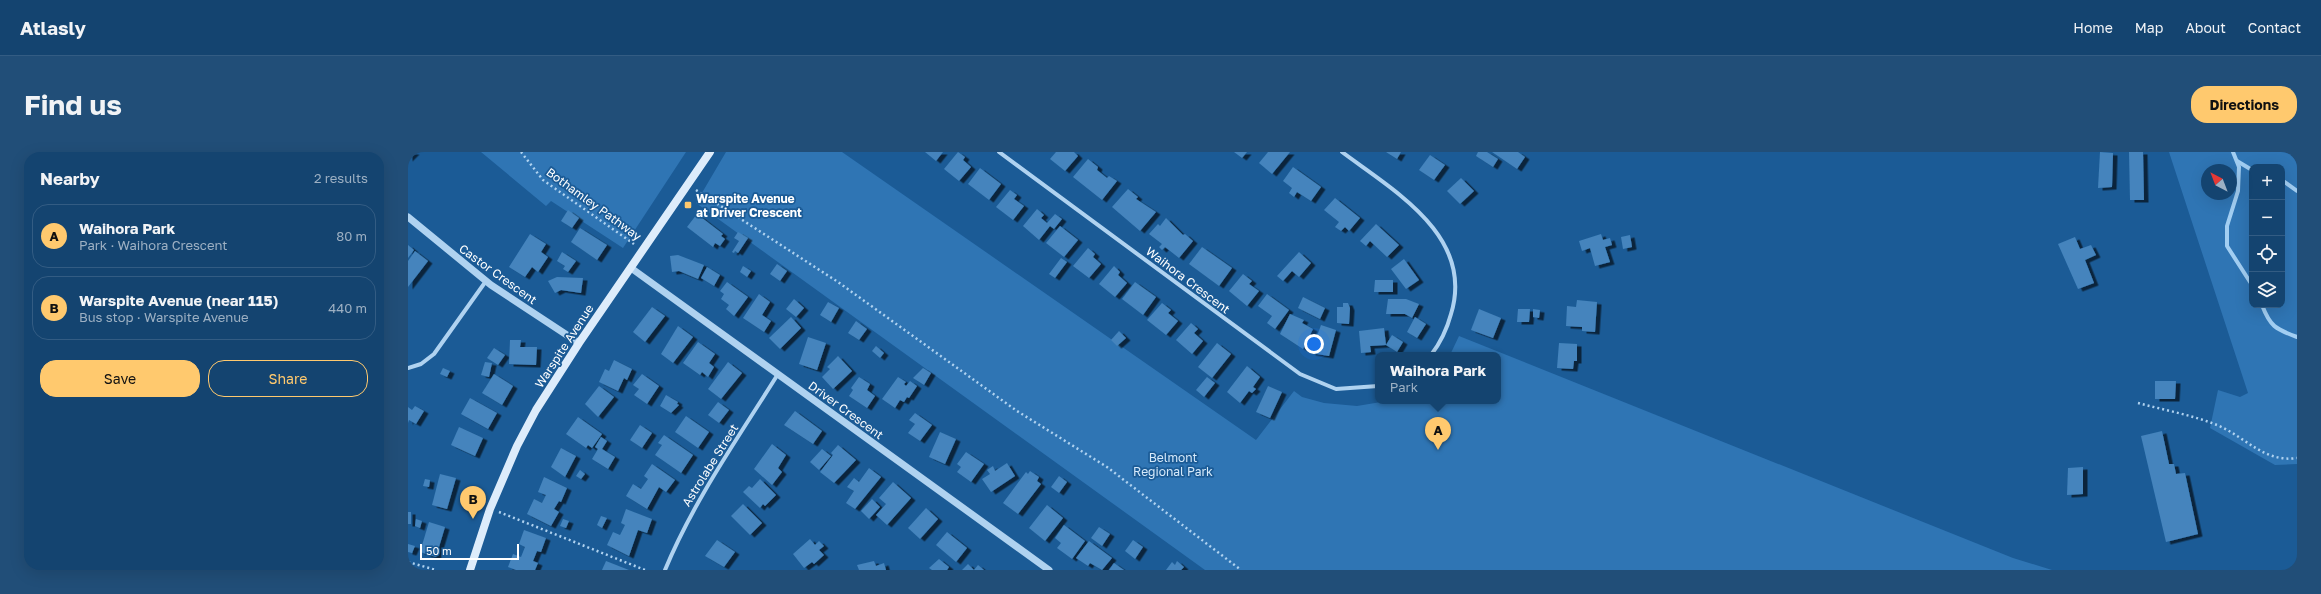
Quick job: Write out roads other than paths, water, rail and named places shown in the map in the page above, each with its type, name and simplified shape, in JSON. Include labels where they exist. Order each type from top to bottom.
[{"type":"main road","name":"Warspite Avenue","points":[[470,570],[490,509],[517,446],[536,410],[579,344],[710,152]]},
{"type":"street","name":"Waihora Crescent","points":[[999,152],[1300,374],[1336,389],[1375,386]]},
{"type":"street","points":[[1342,152],[1415,208],[1445,243],[1454,269],[1455,302],[1442,338],[1434,352]]},
{"type":"street","name":"Castor Crescent","points":[[408,217],[486,280],[579,344]]},
{"type":"street","name":"Driver Crescent","points":[[631,268],[1049,570]]},
{"type":"street","points":[[408,368],[421,364],[434,354],[486,280]]},
{"type":"street","name":"Astrolabe Street","points":[[665,570],[679,536],[700,498],[778,374]]},
{"type":"waterway","points":[[2233,152],[2239,167],[2238,191],[2227,226],[2227,246],[2249,280]]},
{"type":"waterway","points":[[2237,161],[2249,168]]},
{"type":"waterway","points":[[2285,182],[2297,191]]},
{"type":"waterway","points":[[2263,308],[2274,326],[2283,332],[2297,337]]},
{"type":"place","name":"Warspite Avenue at Driver Crescent","points":[[688,205]]},
{"type":"place","name":"Waihora Park","points":[[1438,450]]},
{"type":"place","name":"Warspite Avenue (near 115)","points":[[473,519]]},
{"type":"park label","name":"Belmont Regional Park","points":[[1173,464]]}]
